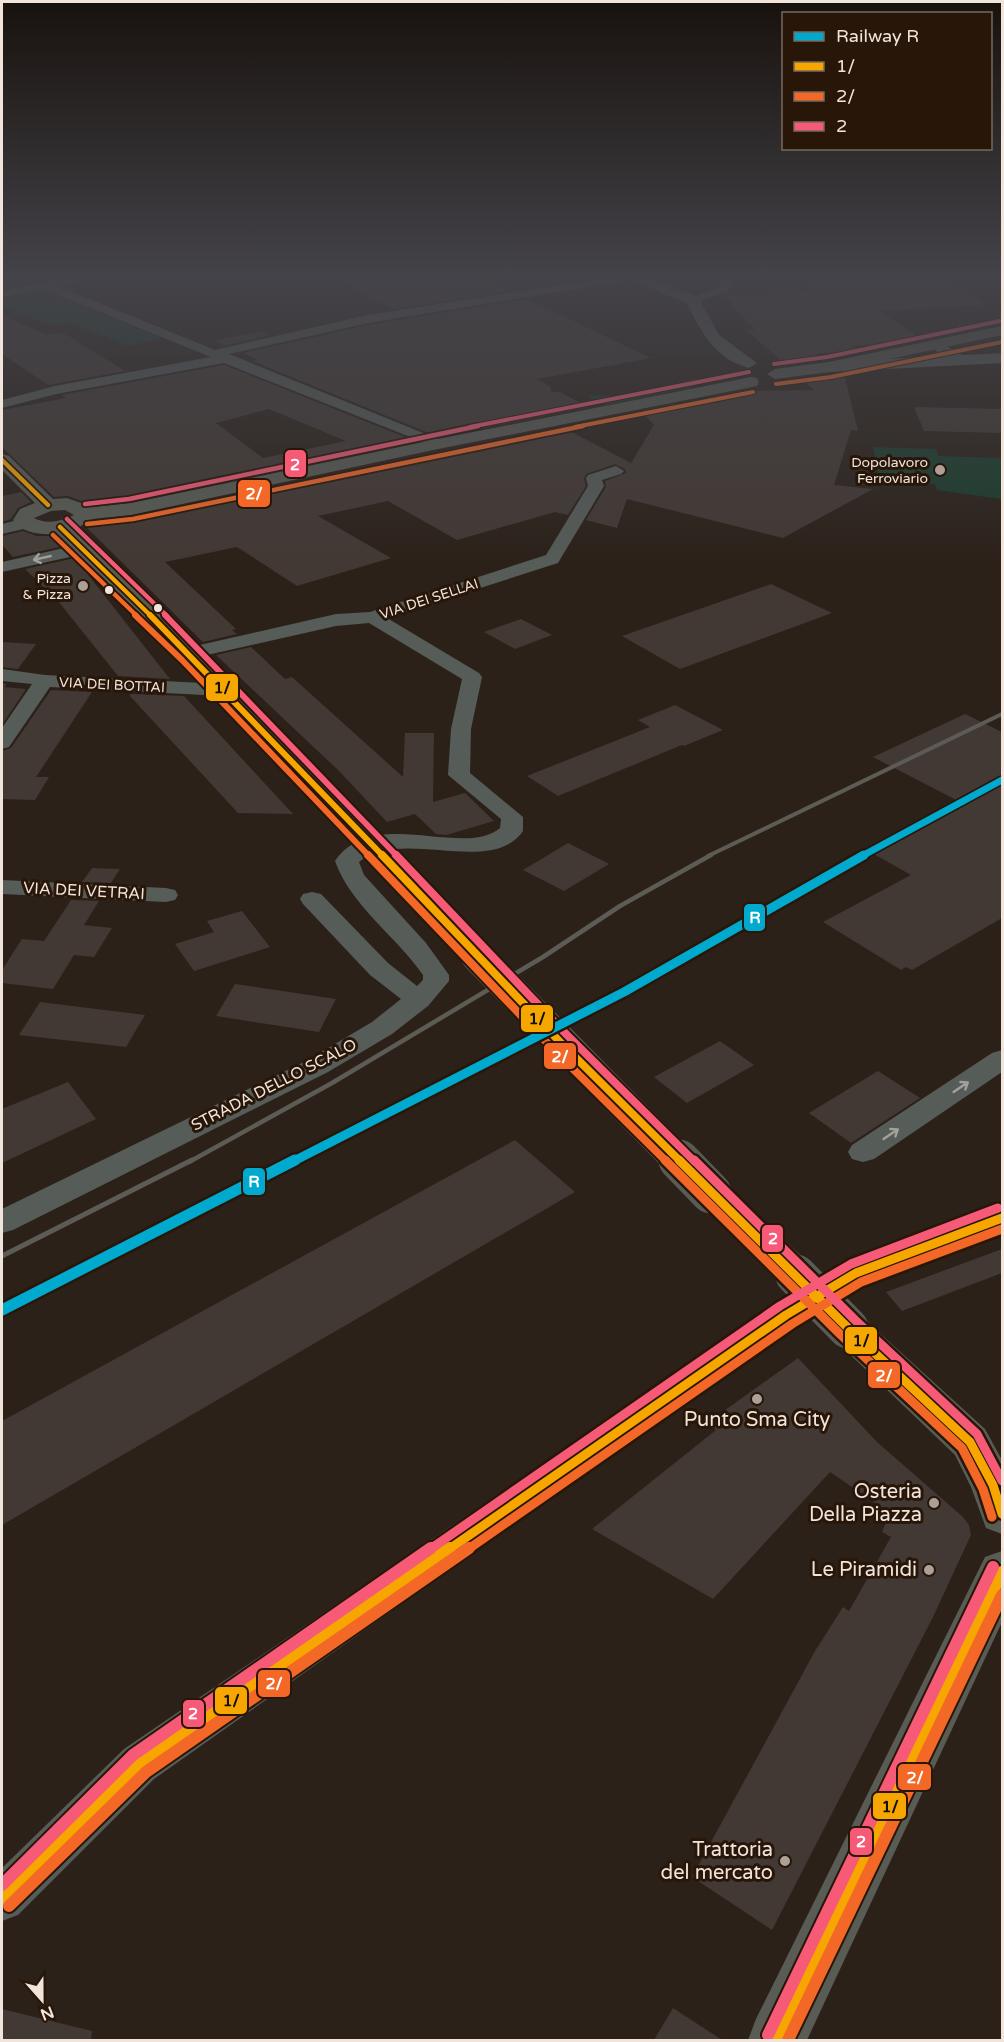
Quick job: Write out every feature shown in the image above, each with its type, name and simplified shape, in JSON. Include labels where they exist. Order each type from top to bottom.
[{"type":"main road","points":[[54,516],[78,522],[86,514],[131,509],[438,444],[711,373]]},
{"type":"main road","points":[[726,373],[751,382],[768,380],[775,374],[780,373]]},
{"type":"main road","points":[[2,459],[82,549],[189,653],[477,956],[711,1193],[848,1328],[986,1447],[993,1485],[1002,1514]]},
{"type":"main road","points":[[26,523],[40,527],[54,516]]},
{"type":"main road","points":[[777,2040],[1002,1572]]},
{"type":"street","points":[[2,404],[135,373]]},
{"type":"street","points":[[266,373],[438,444]]},
{"type":"street","name":"VIA DEI SELLAI","points":[[189,653],[336,620],[372,617],[552,560],[596,486],[594,478],[616,471]]},
{"type":"street","points":[[2,529],[26,523]]},
{"type":"street","points":[[2,567],[82,549]]},
{"type":"street","points":[[372,617],[472,677],[461,729],[459,775],[512,817],[514,824],[513,829],[504,837],[475,845],[392,840],[372,846]]},
{"type":"street","name":"VIA DEI BOTTAI","points":[[2,675],[44,681],[223,690]]},
{"type":"street","points":[[2,743],[44,681]]},
{"type":"street","name":"STRADA DELLO SCALO","points":[[2,1222],[318,1066],[382,1028],[419,1000],[436,981],[436,975],[417,948],[392,923],[353,877],[347,861],[355,852],[372,846]]},
{"type":"street","name":"VIA DEI VETRAI","points":[[2,887],[166,895]]},
{"type":"street","points":[[312,899],[379,969],[419,1000]]},
{"type":"street","points":[[863,1152],[1002,1059]]},
{"type":"street","points":[[856,1273],[1002,1218]]},
{"type":"street","points":[[2,1899],[139,1764],[786,1315]]},
{"type":"green space","points":[[699,378],[709,381],[689,388],[605,405],[591,399],[589,395],[618,396]]},
{"type":"green space","name":"Dopolavoro Ferroviario","points":[[873,447],[936,449],[938,456],[1002,458],[1002,499],[937,490],[935,484],[880,482]]},
{"type":"building","points":[[31,373],[112,373],[48,385]]},
{"type":"building","points":[[179,373],[245,373],[415,441],[131,501],[92,505],[68,496],[54,497],[2,447],[2,410],[66,398],[62,395]],"holes":[[[269,409],[346,441],[263,458],[216,423]]]},
{"type":"building","points":[[282,373],[568,373],[537,379],[551,387],[551,392],[560,392],[588,407],[438,437]]},
{"type":"building","points":[[839,374],[845,378],[858,431],[851,430],[834,485],[873,489],[783,538],[627,499],[617,528],[586,520],[606,487],[605,481],[626,473],[625,469],[615,464],[586,474],[584,479],[586,486],[568,515],[555,512],[457,540],[388,501],[318,516],[391,558],[297,586],[237,547],[165,562],[236,629],[232,630],[237,634],[203,642],[85,526],[94,521],[131,517],[562,427],[631,463],[654,425],[641,411],[676,404],[678,406],[722,402],[721,395],[744,394],[744,391],[814,390],[800,378]]},
{"type":"building","points":[[914,407],[1002,409],[1002,433],[924,431]]},
{"type":"building","points":[[21,492],[31,502],[18,508],[11,519],[2,522],[2,496]]},
{"type":"building","points":[[23,531],[37,536],[54,536],[64,546],[13,557],[2,545],[2,536]]},
{"type":"building","points":[[75,558],[170,679],[118,676],[50,591],[25,569]]},
{"type":"building","points":[[771,584],[832,613],[680,669],[622,636]]},
{"type":"building","points":[[521,619],[552,635],[515,649],[484,632]]},
{"type":"building","points":[[2,642],[36,644],[18,669],[2,667]]},
{"type":"building","points":[[251,647],[285,679],[292,677],[403,777],[405,733],[434,733],[433,802],[465,793],[494,821],[446,835],[436,834],[415,814],[387,822],[339,771],[216,655]]},
{"type":"building","points":[[2,683],[7,684],[4,687],[26,689],[2,725]]},
{"type":"building","points":[[51,690],[92,692],[36,777],[49,777],[35,800],[2,799],[2,751],[11,748]]},
{"type":"building","points":[[129,695],[184,696],[293,814],[238,813]]},
{"type":"building","points":[[675,705],[723,730],[558,796],[527,776],[650,727],[638,720]]},
{"type":"building","points":[[965,714],[1002,732],[1002,918],[912,970],[906,967],[901,970],[823,922],[911,875],[872,853],[966,805],[873,757]]},
{"type":"building","points":[[568,843],[609,864],[564,891],[523,870]]},
{"type":"building","points":[[92,868],[120,869],[111,883],[82,882]]},
{"type":"building","points":[[71,900],[99,901],[84,925],[112,928],[94,957],[74,955],[53,989],[2,983],[2,970],[22,939],[44,941]]},
{"type":"building","points":[[242,911],[270,947],[194,971],[175,944],[214,932],[207,921]]},
{"type":"building","points":[[235,984],[336,999],[319,1032],[216,1016]]},
{"type":"building","points":[[40,1002],[145,1015],[126,1047],[19,1035]]},
{"type":"building","points":[[720,1041],[754,1065],[687,1103],[654,1077]]},
{"type":"building","points":[[878,1071],[920,1098],[851,1143],[809,1113]]},
{"type":"building","points":[[68,1082],[96,1119],[2,1163],[2,1109]]},
{"type":"building","points":[[515,1140],[575,1192],[2,1525],[2,1421]]},
{"type":"building","points":[[1002,1249],[1002,1273],[902,1311],[886,1292]]},
{"type":"building","points":[[798,1358],[877,1442],[963,1517],[969,1525],[971,1535],[933,1617],[772,1930],[692,1877],[815,1651],[843,1607],[849,1611],[891,1537],[882,1532],[890,1513],[830,1472],[713,1599],[592,1529],[716,1430],[707,1423]]},
{"type":"building","points":[[673,2008],[722,2040],[654,2040]]},
{"type":"building","points":[[2,2009],[92,2031],[91,2040],[2,2040]]},
{"type":"tunnel","points":[[803,1304],[856,1273]]},
{"type":"railway","points":[[708,856],[1002,714]]},
{"type":"railway","points":[[189,1162],[332,1083],[543,957],[620,906],[711,855]]},
{"type":"railway","points":[[2,1256],[192,1160]]},
{"type":"rail line","name":"R","points":[[2,1310],[624,992],[857,859],[1002,780]]},
{"type":"transit line","name":"2","points":[[85,504],[129,499],[436,434],[742,373]]},
{"type":"transit line","name":"2/","points":[[776,384],[849,373]]},
{"type":"transit line","name":"2/","points":[[87,524],[133,519],[440,454],[753,392]]},
{"type":"transit line","name":"1/","points":[[2,460],[48,505]]},
{"type":"transit line","name":"2","points":[[67,519],[197,646],[567,1035],[855,1320],[977,1434],[1002,1481]]},
{"type":"transit line","name":"1/","points":[[60,527],[189,653],[560,1042],[848,1328],[970,1442],[993,1485],[1002,1514]]},
{"type":"transit line","name":"2/","points":[[53,535],[182,660],[553,1049],[841,1335],[962,1448],[983,1489],[992,1517]]},
{"type":"transit line","name":"2","points":[[2,1885],[133,1755],[780,1306],[851,1264],[998,1208]]},
{"type":"transit line","name":"1/","points":[[2,1899],[139,1764],[786,1315],[856,1273],[1002,1218]]},
{"type":"transit line","name":"2/","points":[[9,1906],[146,1772],[792,1324],[861,1282],[1002,1229]]},
{"type":"transit line","name":"2","points":[[768,2035],[993,1567]]},
{"type":"transit line","name":"1/","points":[[777,2040],[1002,1572]]},
{"type":"transit line","name":"2/","points":[[788,2040],[1002,1595]]},
{"type":"place","name":"Dopolavoro Ferroviario","points":[[940,470]]},
{"type":"place","name":"Pizza & Pizza","points":[[83,586]]},
{"type":"place","name":"Punto Sma City","points":[[757,1399]]},
{"type":"place","name":"Osteria Della Piazza","points":[[934,1503]]},
{"type":"place","name":"Le Piramidi","points":[[929,1570]]},
{"type":"place","name":"Trattoria del mercato","points":[[785,1861]]}]
